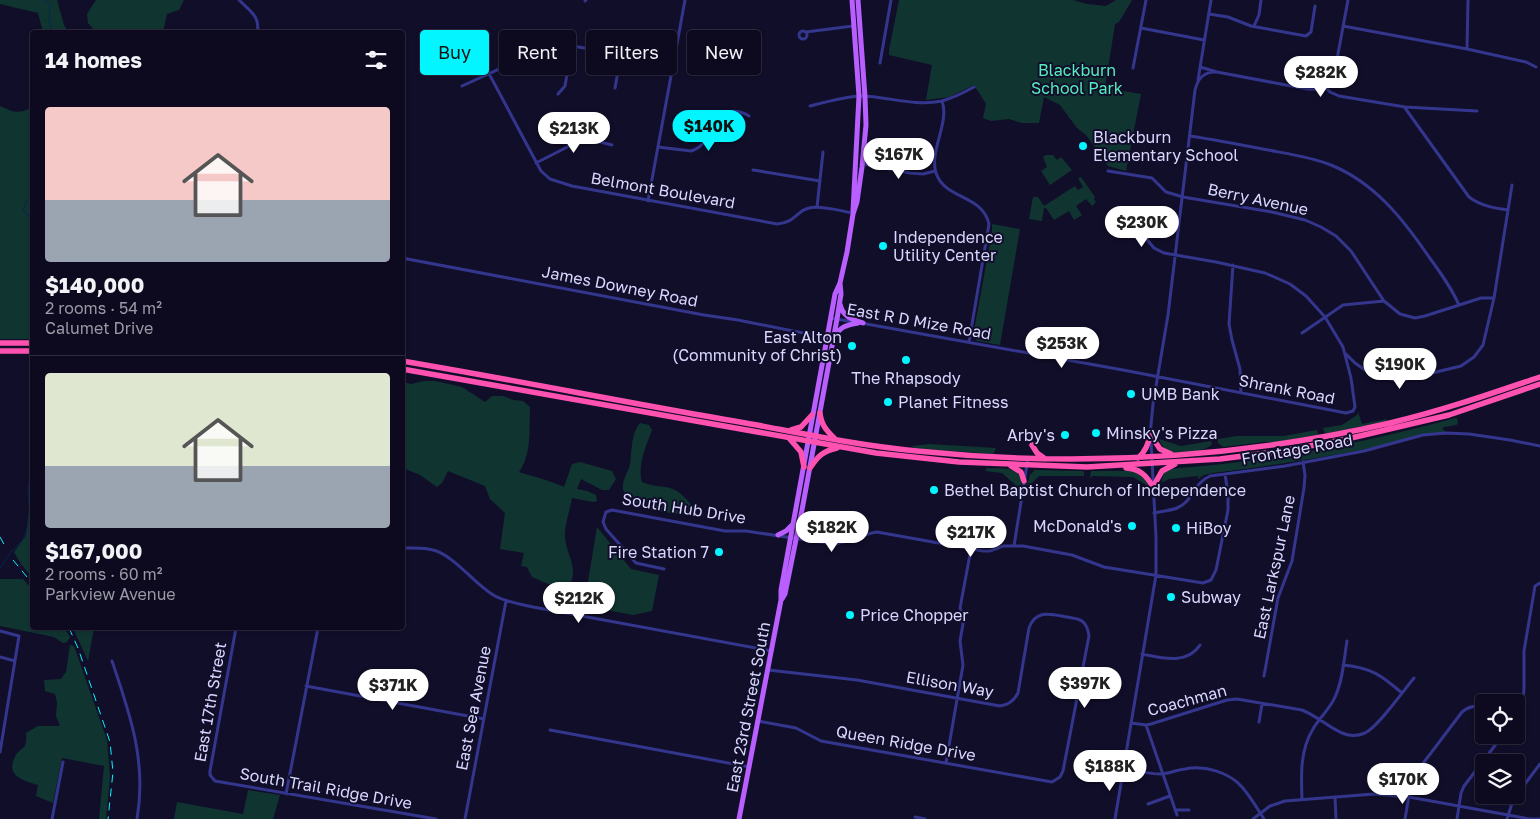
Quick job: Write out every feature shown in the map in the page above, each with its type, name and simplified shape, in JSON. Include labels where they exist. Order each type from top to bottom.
[{"type":"highway","points":[[3,343],[30,343]]},
{"type":"highway","points":[[3,352],[30,351]]},
{"type":"highway","points":[[405,362],[788,431],[844,448],[907,457],[1010,465],[1104,466],[1138,470],[1153,486],[1160,474],[1183,458]]},
{"type":"highway","points":[[405,370],[789,438],[835,439],[918,452],[1086,460],[1137,458],[1151,461]]},
{"type":"highway","points":[[1104,466],[1183,458],[1288,443],[1364,429],[1422,415],[1540,377]]},
{"type":"highway","points":[[1150,434],[1164,451],[1183,458],[1220,459],[1283,451],[1348,439],[1449,415],[1540,384]]},
{"type":"highway","points":[[820,413],[824,428],[835,439]]},
{"type":"highway","points":[[788,431],[801,427],[812,415]]},
{"type":"highway","points":[[1137,458],[1150,440],[1150,434]]},
{"type":"highway","points":[[789,438],[801,452],[807,467],[824,452],[844,448]]},
{"type":"highway","points":[[1032,445],[1037,453],[1046,458]]},
{"type":"highway","points":[[1010,465],[1021,472],[1024,481]]},
{"type":"main road","points":[[852,0],[853,26],[866,125],[857,202],[853,214]]},
{"type":"main road","points":[[853,214],[862,96],[858,0]]},
{"type":"main road","name":"East 23rd Street South","points":[[739,819],[781,600],[785,594],[793,537],[812,439],[820,413],[833,339],[835,294],[840,283],[847,252],[853,214]]},
{"type":"main road","name":"East 23rd Street South","points":[[812,439],[812,415],[827,338],[840,302],[840,283]]},
{"type":"main road","points":[[840,302],[844,314],[861,323]]},
{"type":"main road","points":[[833,339],[840,328],[861,323]]},
{"type":"main road","name":"East 23rd Street South","points":[[793,537],[793,524],[807,467]]},
{"type":"main road","points":[[778,535],[786,531],[793,524]]},
{"type":"street","points":[[239,0],[255,16],[258,22],[257,30]]},
{"type":"street","points":[[648,201],[685,0]]},
{"type":"street","points":[[880,63],[891,0]]},
{"type":"street","points":[[1133,68],[1146,0]]},
{"type":"street","points":[[1115,819],[1156,575],[1150,434],[1176,255],[1197,83],[1211,0]]},
{"type":"street","points":[[1254,26],[1259,15],[1261,0]]},
{"type":"street","points":[[1200,67],[1307,89],[1325,87],[1333,76],[1348,0]]},
{"type":"street","points":[[1467,49],[1468,0]]},
{"type":"street","points":[[1209,14],[1228,17],[1247,25],[1306,36],[1311,32],[1315,6]]},
{"type":"street","points":[[806,32],[853,26]]},
{"type":"street","points":[[1344,26],[1467,49],[1526,62],[1536,67]]},
{"type":"street","points":[[1141,28],[1204,40]]},
{"type":"street","points":[[489,74],[499,69]]},
{"type":"street","points":[[1197,83],[1208,72],[1217,72]]},
{"type":"street","name":"Belmont Boulevard","points":[[489,74],[536,163],[546,177],[559,183],[777,224],[789,222],[810,207],[817,207]]},
{"type":"street","points":[[462,86],[487,75]]},
{"type":"street","points":[[558,94],[564,86],[566,75]]},
{"type":"street","points":[[615,88],[617,75]]},
{"type":"street","points":[[810,106],[838,99],[862,96],[915,102],[942,101],[974,87]]},
{"type":"street","points":[[1325,87],[1330,92],[1339,96],[1404,107],[1477,112]]},
{"type":"street","points":[[942,101],[943,114],[935,160],[939,180],[946,188],[976,204],[988,217],[989,228],[969,342]]},
{"type":"street","points":[[1404,107],[1469,197],[1476,203],[1484,206],[1508,210]]},
{"type":"street","points":[[658,148],[695,150],[704,144],[714,120],[721,115],[728,111],[736,110],[749,116]]},
{"type":"street","points":[[1190,136],[1306,157],[1331,165],[1352,175],[1393,208],[1451,287],[1459,305]]},
{"type":"street","points":[[536,163],[579,140],[596,141],[612,145]]},
{"type":"street","points":[[823,152],[817,207],[853,214]]},
{"type":"street","points":[[862,164],[910,173],[923,174],[936,171]]},
{"type":"street","points":[[753,170],[820,181]]},
{"type":"street","name":"Berry Avenue","points":[[1108,171],[1152,178],[1166,192],[1272,212],[1305,220],[1321,227],[1336,236],[1351,251],[1384,301],[1400,314],[1415,318],[1481,298],[1494,298]]},
{"type":"street","points":[[1111,226],[1129,229],[1144,236],[1154,248],[1164,254],[1265,272],[1290,284],[1306,296],[1325,317],[1346,353],[1355,363],[1382,377],[1399,381],[1464,364],[1474,358],[1483,344],[1494,298],[1512,185]]},
{"type":"street","name":"James Downey Road","points":[[405,259],[833,339]]},
{"type":"street","points":[[1233,266],[1230,324],[1232,340],[1240,369],[1241,393]]},
{"type":"street","points":[[1302,334],[1343,305],[1384,301]]},
{"type":"street","name":"East R D Mize Road","points":[[834,318],[1158,377]]},
{"type":"street","name":"Shrank Road","points":[[1158,377],[1346,413],[1353,411],[1355,407],[1346,353]]},
{"type":"street","name":"Frontage Road","points":[[1154,513],[1180,507],[1190,498],[1202,479],[1210,476],[1285,466],[1364,451],[1423,435],[1457,433],[1540,446]]},
{"type":"street","points":[[1028,458],[1014,546],[1072,555],[1104,567],[1200,583],[1208,582],[1214,576],[1216,570],[1228,510],[1228,494],[1224,474]]},
{"type":"street","name":"East Larkspur Lane","points":[[1264,676],[1278,598],[1293,553],[1304,488],[1303,462]]},
{"type":"street","name":"South Hub Drive","points":[[664,569],[636,563],[606,529],[603,522],[606,512],[612,510],[726,531],[746,531],[834,544],[877,532],[983,552],[1003,546],[1014,546]]},
{"type":"street","points":[[405,548],[426,548],[443,554],[486,590],[506,601],[772,651]]},
{"type":"street","points":[[946,763],[963,665],[960,641],[964,618],[960,608],[971,549]]},
{"type":"street","points":[[1524,694],[1524,651],[1535,586],[1538,584]]},
{"type":"street","name":"East Sea Avenue","points":[[465,819],[506,601]]},
{"type":"street","name":"Ellison Way","points":[[768,670],[857,680],[1000,706],[1011,703],[1018,693],[1029,628],[1033,620],[1046,613],[1078,619],[1087,627],[1089,636],[1063,771],[1060,777],[1052,782]]},
{"type":"street","name":"East 17th Street","points":[[213,780],[210,776],[210,771],[236,630]]},
{"type":"street","points":[[286,794],[318,630]]},
{"type":"street","points":[[0,631],[18,635],[0,752]]},
{"type":"street","points":[[1302,800],[1301,776],[1304,753],[1310,735],[1336,695],[1347,641]]},
{"type":"street","points":[[1142,654],[1164,659],[1178,659],[1194,652],[1200,645]]},
{"type":"street","points":[[0,657],[15,661]]},
{"type":"street","points":[[112,661],[131,716],[136,737],[140,786],[136,819]]},
{"type":"street","points":[[1343,665],[1374,671],[1402,693],[1414,678]]},
{"type":"street","points":[[306,686],[484,718]]},
{"type":"street","name":"Coachman","points":[[1131,723],[1146,725],[1227,700],[1236,699],[1302,710],[1344,734],[1352,736],[1362,734],[1373,728],[1402,693]]},
{"type":"street","points":[[1259,722],[1262,704]]},
{"type":"street","points":[[1405,819],[1411,784],[1418,770],[1462,712],[1469,707],[1475,706]]},
{"type":"street","name":"Queen Ridge Drive","points":[[758,721],[796,728],[821,741],[1052,782]]},
{"type":"street","points":[[1146,725],[1177,815]]},
{"type":"street","points":[[550,730],[750,767]]},
{"type":"street","points":[[1457,819],[1464,786],[1496,744]]},
{"type":"street","points":[[52,819],[63,762]]},
{"type":"street","points":[[1507,817],[1513,800],[1540,764]]},
{"type":"street","points":[[1123,769],[1162,774],[1194,767],[1224,773],[1241,786],[1264,819]]},
{"type":"street","name":"South Trail Ridge Drive","points":[[213,780],[215,782],[436,819]]},
{"type":"street","points":[[1253,819],[1277,803],[1374,794],[1409,796],[1507,817],[1540,819]]},
{"type":"street","points":[[1148,804],[1170,796]]},
{"type":"street","points":[[1335,797],[1336,819]]},
{"type":"street","points":[[1175,810],[1189,810]]},
{"type":"street","points":[[916,817],[925,819]]},
{"type":"green space","points":[[0,0],[57,0],[67,30],[42,30],[38,13],[0,4]]},
{"type":"green space","points":[[96,0],[184,0],[179,10],[167,14],[163,30],[94,30],[88,23],[87,14]]},
{"type":"green space","name":"Blackburn School Park","points":[[899,0],[1073,0],[1106,6],[1116,0],[1132,0],[1119,22],[1115,24],[1105,88],[1141,94],[1126,171],[1108,166],[1086,135],[1077,128],[1060,105],[1044,97],[1039,123],[1022,123],[1009,119],[991,121],[983,118],[986,104],[974,85],[949,97],[926,100],[932,65],[889,55]]},
{"type":"green space","points":[[0,106],[16,112],[30,108],[30,339],[0,339]]},
{"type":"green space","points":[[1053,155],[1057,160],[1061,157],[1072,170],[1050,185],[1041,171],[1047,167],[1043,157]]},
{"type":"green space","points":[[1081,177],[1095,197],[1096,202],[1092,206],[1086,199],[1076,206],[1082,215],[1074,220],[1069,211],[1054,220],[1046,208],[1044,208],[1042,221],[1029,219],[1033,197],[1038,197],[1044,206],[1075,186],[1078,190],[1083,187],[1078,178]]},
{"type":"green space","points":[[992,224],[1020,229],[1000,345],[977,341],[973,336]]},
{"type":"green space","points":[[435,381],[462,387],[485,402],[492,396],[503,396],[523,401],[530,407],[530,432],[526,457],[519,472],[564,487],[572,464],[580,462],[612,471],[616,479],[609,490],[602,490],[581,479],[577,489],[596,495],[597,501],[572,498],[565,534],[573,569],[573,575],[568,588],[548,584],[532,577],[527,567],[521,566],[524,553],[500,549],[505,513],[490,499],[485,486],[448,471],[442,483],[437,487],[420,475],[405,469],[405,382],[411,384]]},
{"type":"green space","points":[[1358,412],[1362,424],[1387,419],[1386,421],[1325,434],[1323,428],[1342,425],[1357,415]]},
{"type":"green space","points":[[1457,418],[1458,424],[1444,427],[1442,429],[1446,432],[1367,449],[1213,473],[1198,479],[1198,476],[1169,479],[1161,483],[1164,473],[1169,469],[1242,462],[1314,451]]},
{"type":"green space","points":[[640,423],[649,425],[652,430],[641,463],[642,482],[677,491],[689,502],[697,516],[642,508],[635,506],[627,500],[623,489],[623,482],[630,464],[633,437]]},
{"type":"green space","points":[[1317,430],[1318,435],[1277,442],[1223,447],[1218,443],[1218,439],[1237,436],[1284,436]]},
{"type":"green space","points":[[1159,439],[1181,446],[1211,441],[1212,444],[1200,450],[1177,453],[1166,450]]},
{"type":"green space","points":[[929,444],[996,448],[992,454],[914,448],[912,446]]},
{"type":"green space","points":[[987,468],[1007,469],[1017,472],[1020,476],[1021,490],[1002,473],[985,471]]},
{"type":"green space","points":[[1035,470],[1083,471],[1084,476],[1039,476],[1030,485],[1027,485],[1030,475]]},
{"type":"green space","points":[[1091,471],[1132,471],[1140,474],[1148,486],[1133,477],[1093,476],[1090,478]]},
{"type":"green space","points":[[30,499],[30,575],[14,552],[26,536]]},
{"type":"green space","points":[[597,527],[631,569],[659,575],[652,611],[633,615],[584,606]]},
{"type":"green space","points":[[0,579],[23,579],[30,587],[30,630],[65,630],[70,637],[67,642],[63,643],[54,637],[0,626]]},
{"type":"green space","points":[[74,630],[94,630],[88,661]]},
{"type":"green space","points":[[70,645],[74,646],[107,740],[110,777],[106,819],[99,819],[104,766],[62,758],[53,803],[36,796],[38,785],[18,777],[12,769],[15,757],[25,746],[26,733],[38,726],[60,726],[56,716],[57,702],[55,694],[45,691],[44,680],[61,679],[66,672]]},
{"type":"green space","points":[[248,790],[280,795],[273,819],[174,819],[177,802],[243,814]]},
{"type":"waterway","points":[[45,0],[50,4],[49,20],[52,30]]},
{"type":"waterway","points":[[30,199],[27,200],[23,210],[30,216]]},
{"type":"waterway","points":[[30,480],[28,490],[30,518]]},
{"type":"waterway","points":[[0,568],[11,552],[23,540],[30,518]]},
{"type":"railway","points":[[0,537],[5,546]]},
{"type":"railway","points":[[13,560],[30,581]]},
{"type":"railway","points":[[70,630],[78,648],[110,742],[113,772],[108,819]]},
{"type":"place","name":"Blackburn Elementary School","points":[[1083,146]]},
{"type":"place","name":"Independence Utility Center","points":[[883,246]]},
{"type":"place","name":"East Alton (Community of Christ)","points":[[852,346]]},
{"type":"place","name":"The Rhapsody","points":[[906,360]]},
{"type":"place","name":"UMB Bank","points":[[1131,394]]},
{"type":"place","name":"Planet Fitness","points":[[888,402]]},
{"type":"place","name":"Minsky's Pizza","points":[[1096,433]]},
{"type":"place","name":"Arby's","points":[[1065,435]]},
{"type":"place","name":"Bethel Baptist Church of Independence","points":[[934,490]]},
{"type":"place","name":"McDonald's","points":[[1132,526]]},
{"type":"place","name":"HiBoy","points":[[1176,528]]},
{"type":"place","name":"Fire Station 7","points":[[719,552]]},
{"type":"place","name":"Subway","points":[[1171,597]]},
{"type":"place","name":"Price Chopper","points":[[850,615]]}]
